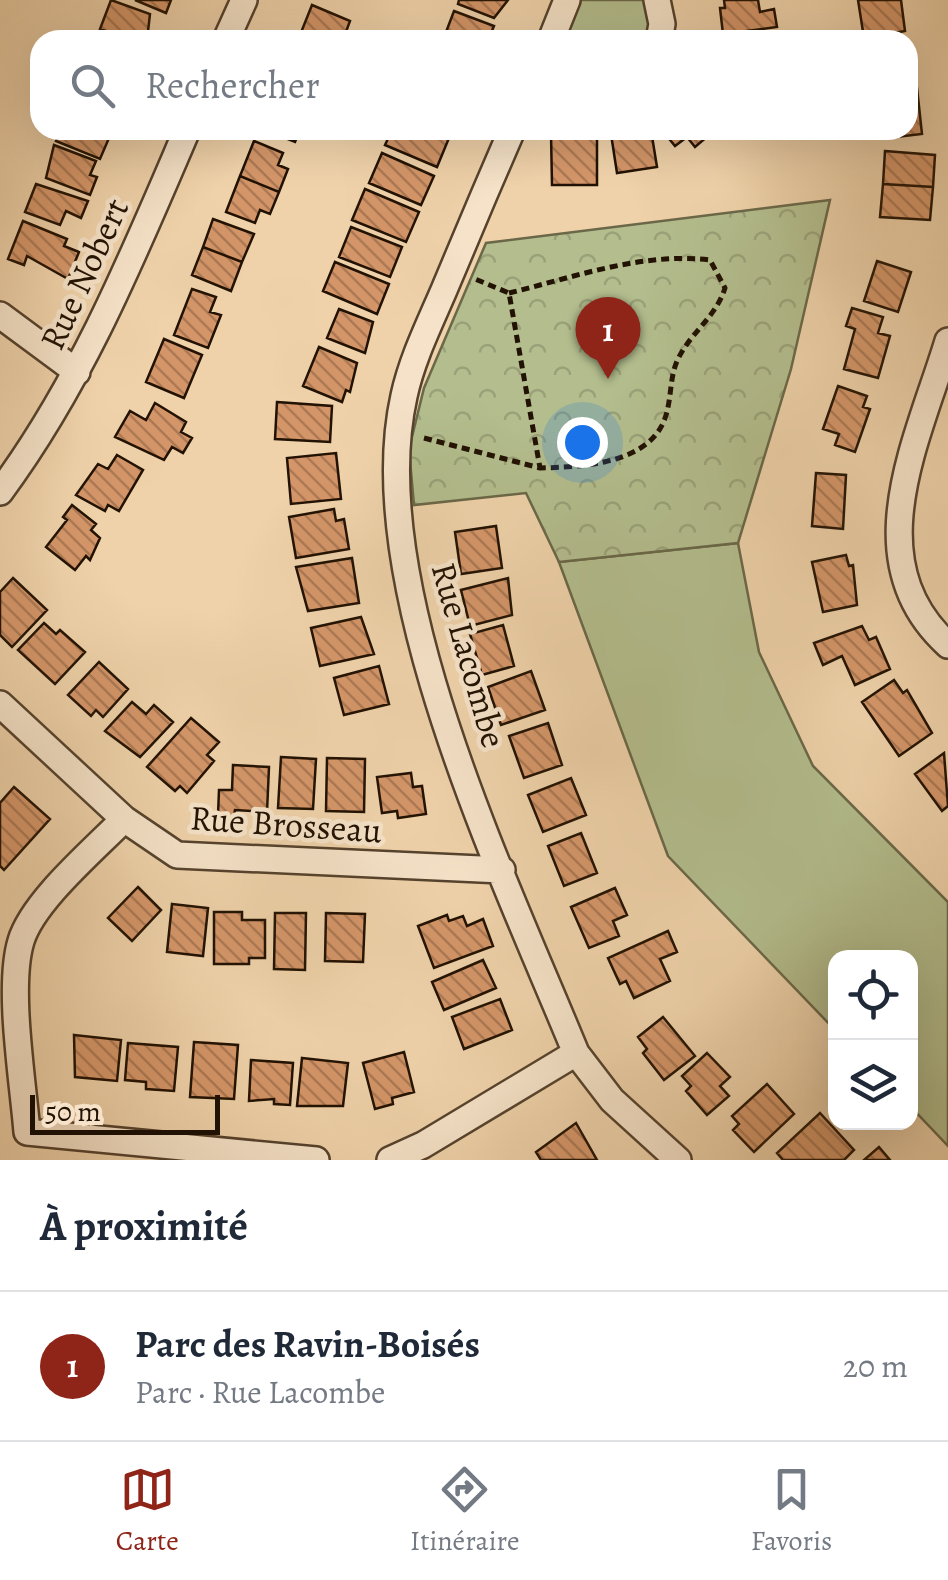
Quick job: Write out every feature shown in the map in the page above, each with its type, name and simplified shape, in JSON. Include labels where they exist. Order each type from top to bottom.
[{"type":"street","points":[[230,30],[244,0]]},
{"type":"street","points":[[554,30],[568,0]]},
{"type":"street","points":[[657,0],[661,30]]},
{"type":"street","name":"Rue Nobert","points":[[0,492],[77,372],[104,322],[184,140]]},
{"type":"street","name":"Rue Lacombe","points":[[508,140],[413,362],[397,431],[398,520],[425,659],[502,870],[576,1053],[612,1100],[678,1160]]},
{"type":"street","points":[[0,315],[77,372]]},
{"type":"street","points":[[948,341],[902,493],[896,540],[919,611],[948,645]]},
{"type":"street","name":"Rue Brosseau","points":[[0,704],[124,819],[160,846],[198,860],[502,870]]},
{"type":"street","points":[[28,1132],[11,1066],[21,940],[42,907],[124,819]]},
{"type":"street","points":[[390,1160],[423,1145],[576,1053]]},
{"type":"street","points":[[0,1128],[316,1160]]},
{"type":"path","points":[[397,431],[540,468],[587,466],[628,453],[660,429],[676,361],[718,309],[726,288],[710,260],[683,257],[632,262],[509,293],[452,270]]},
{"type":"path","points":[[509,293],[540,468]]},
{"type":"green space","points":[[567,0],[657,0],[658,30],[555,30]]},
{"type":"green space","points":[[830,200],[791,369],[738,543],[559,562],[526,493],[414,505],[409,449],[424,388],[486,243]]},
{"type":"green space","points":[[738,543],[759,652],[813,766],[948,902],[948,1146],[918,1114],[918,950],[828,950],[828,1023],[668,856],[559,562]]},
{"type":"building","points":[[111,0],[150,14],[148,30],[100,29]]},
{"type":"building","points":[[135,0],[171,0],[166,13]]},
{"type":"building","points":[[459,0],[508,0],[494,18],[458,4]]},
{"type":"building","points":[[724,0],[758,0],[760,12],[774,9],[777,27],[723,30],[720,8],[725,8]]},
{"type":"building","points":[[858,0],[901,0],[905,30],[863,30]]},
{"type":"building","points":[[312,5],[350,21],[347,30],[302,30]]},
{"type":"building","points":[[454,11],[494,26],[492,30],[447,30]]},
{"type":"building","points":[[918,97],[922,134],[918,134]]},
{"type":"building","points":[[56,140],[108,140],[100,159]]},
{"type":"building","points":[[387,140],[448,140],[437,167],[385,145]]},
{"type":"building","points":[[551,140],[597,140],[597,185],[552,185]]},
{"type":"building","points":[[612,140],[653,140],[657,167],[617,173]]},
{"type":"building","points":[[254,141],[283,153],[278,165],[288,169],[279,192],[240,176]]},
{"type":"building","points":[[54,145],[96,161],[90,175],[97,177],[90,195],[46,178]]},
{"type":"building","points":[[885,151],[935,155],[933,187],[883,184]]},
{"type":"building","points":[[382,153],[434,176],[421,205],[369,183]]},
{"type":"building","points":[[240,176],[279,192],[270,214],[260,210],[255,223],[226,212]]},
{"type":"building","points":[[36,184],[88,201],[81,218],[66,211],[60,225],[25,212]]},
{"type":"building","points":[[883,184],[933,187],[930,220],[880,217]]},
{"type":"building","points":[[365,189],[419,212],[406,242],[352,220]]},
{"type":"building","points":[[213,219],[254,234],[242,262],[203,247]]},
{"type":"building","points":[[23,221],[67,239],[64,246],[79,252],[68,279],[27,256],[24,265],[8,259]]},
{"type":"building","points":[[351,227],[402,247],[390,277],[339,257]]},
{"type":"building","points":[[203,247],[242,262],[231,291],[192,275]]},
{"type":"building","points":[[877,261],[911,272],[898,312],[864,301]]},
{"type":"building","points":[[335,262],[389,284],[377,314],[323,291]]},
{"type":"building","points":[[192,289],[216,297],[210,312],[221,315],[208,348],[174,335]]},
{"type":"building","points":[[852,308],[883,317],[878,333],[890,336],[878,378],[844,369],[855,329],[846,326]]},
{"type":"building","points":[[339,309],[373,322],[365,353],[327,338]]},
{"type":"building","points":[[164,339],[202,355],[184,398],[146,382]]},
{"type":"building","points":[[319,347],[357,363],[350,392],[346,390],[342,402],[303,386]]},
{"type":"building","points":[[838,386],[867,396],[863,407],[870,409],[855,452],[835,445],[839,434],[823,429]]},
{"type":"building","points":[[277,402],[332,406],[330,442],[275,439]]},
{"type":"building","points":[[155,403],[186,422],[181,432],[192,438],[183,453],[172,447],[164,460],[115,437],[130,411],[146,420]]},
{"type":"building","points":[[336,453],[341,499],[291,504],[287,458]]},
{"type":"building","points":[[117,455],[143,470],[119,511],[108,505],[105,511],[76,495],[98,464],[108,469]]},
{"type":"building","points":[[816,473],[846,475],[843,529],[812,526]]},
{"type":"building","points":[[72,505],[96,524],[91,530],[100,538],[90,560],[86,556],[75,570],[46,547],[67,520],[63,517]]},
{"type":"building","points":[[334,509],[336,521],[344,519],[349,549],[296,558],[289,517]]},
{"type":"building","points":[[496,526],[502,568],[461,574],[455,532]]},
{"type":"building","points":[[846,555],[849,566],[853,565],[857,605],[823,612],[812,562]]},
{"type":"building","points":[[352,558],[359,603],[308,611],[296,567]]},
{"type":"building","points":[[13,578],[47,610],[12,647],[0,635],[0,592]]},
{"type":"building","points":[[508,578],[512,615],[470,626],[461,590]]},
{"type":"building","points":[[361,617],[374,654],[320,666],[311,628]]},
{"type":"building","points":[[44,623],[56,634],[60,630],[85,652],[55,684],[18,650]]},
{"type":"building","points":[[503,625],[514,666],[482,675],[470,634]]},
{"type":"building","points":[[862,626],[869,640],[876,637],[890,669],[855,685],[842,656],[823,665],[814,643]]},
{"type":"building","points":[[99,662],[128,689],[103,717],[96,710],[91,716],[68,695]]},
{"type":"building","points":[[379,666],[389,704],[344,715],[334,678]]},
{"type":"building","points":[[531,671],[545,710],[501,725],[488,687]]},
{"type":"building","points":[[894,680],[903,693],[907,690],[932,733],[899,756],[862,702]]},
{"type":"building","points":[[132,702],[146,714],[154,705],[173,722],[140,757],[105,731]]},
{"type":"building","points":[[191,718],[219,742],[207,755],[214,761],[187,793],[180,786],[175,791],[147,767]]},
{"type":"building","points":[[548,723],[562,765],[524,778],[509,736]]},
{"type":"building","points":[[944,753],[948,806],[942,811],[915,774]]},
{"type":"building","points":[[281,757],[316,759],[313,809],[278,808]]},
{"type":"building","points":[[327,758],[365,759],[364,812],[326,811]]},
{"type":"building","points":[[233,765],[269,767],[267,812],[235,810],[234,816],[218,815],[219,790],[232,790]]},
{"type":"building","points":[[411,773],[413,787],[422,786],[426,814],[398,818],[397,811],[382,813],[377,777]]},
{"type":"building","points":[[571,778],[586,815],[543,832],[528,795]]},
{"type":"building","points":[[14,787],[50,819],[4,870],[0,866],[0,803]]},
{"type":"building","points":[[581,833],[597,873],[564,886],[548,846]]},
{"type":"building","points":[[138,887],[161,910],[132,941],[108,918]]},
{"type":"building","points":[[615,888],[627,915],[613,921],[619,936],[589,948],[571,907]]},
{"type":"building","points":[[172,904],[208,908],[203,956],[167,952]]},
{"type":"building","points":[[214,912],[242,912],[242,920],[265,920],[265,958],[249,958],[249,964],[214,964]]},
{"type":"building","points":[[275,913],[306,913],[305,970],[274,969]]},
{"type":"building","points":[[326,913],[365,914],[363,962],[325,961]]},
{"type":"building","points":[[447,915],[449,921],[463,916],[467,926],[483,919],[493,946],[434,968],[418,926]]},
{"type":"building","points":[[668,931],[677,952],[660,959],[670,981],[634,998],[626,981],[620,984],[608,958]]},
{"type":"building","points":[[483,960],[496,988],[444,1010],[432,982]]},
{"type":"building","points":[[500,999],[512,1030],[464,1049],[452,1017]]},
{"type":"building","points":[[663,1017],[695,1056],[664,1080],[643,1053],[647,1049],[638,1037]]},
{"type":"building","points":[[74,1035],[121,1040],[117,1081],[75,1077]]},
{"type":"building","points":[[194,1042],[238,1045],[234,1099],[190,1097]]},
{"type":"building","points":[[128,1043],[178,1047],[174,1091],[146,1089],[146,1082],[125,1080]]},
{"type":"building","points":[[404,1052],[414,1092],[392,1098],[393,1104],[375,1109],[363,1063]]},
{"type":"building","points":[[707,1053],[730,1077],[720,1086],[729,1096],[707,1115],[686,1091],[691,1086],[682,1076]]},
{"type":"building","points":[[302,1058],[348,1063],[343,1106],[297,1106]]},
{"type":"building","points":[[251,1060],[293,1063],[290,1105],[274,1104],[274,1099],[249,1101]]},
{"type":"building","points":[[767,1084],[794,1114],[754,1152],[733,1130],[739,1124],[732,1116]]},
{"type":"building","points":[[820,1113],[828,1122],[828,1130],[836,1130],[854,1150],[844,1160],[783,1160],[777,1153]]},
{"type":"building","points":[[576,1123],[597,1160],[541,1160],[536,1152]]},
{"type":"building","points":[[879,1147],[890,1160],[864,1160]]},
{"type":"place","name":"Parc des Ravin-Boisés","points":[[608,379]]}]
